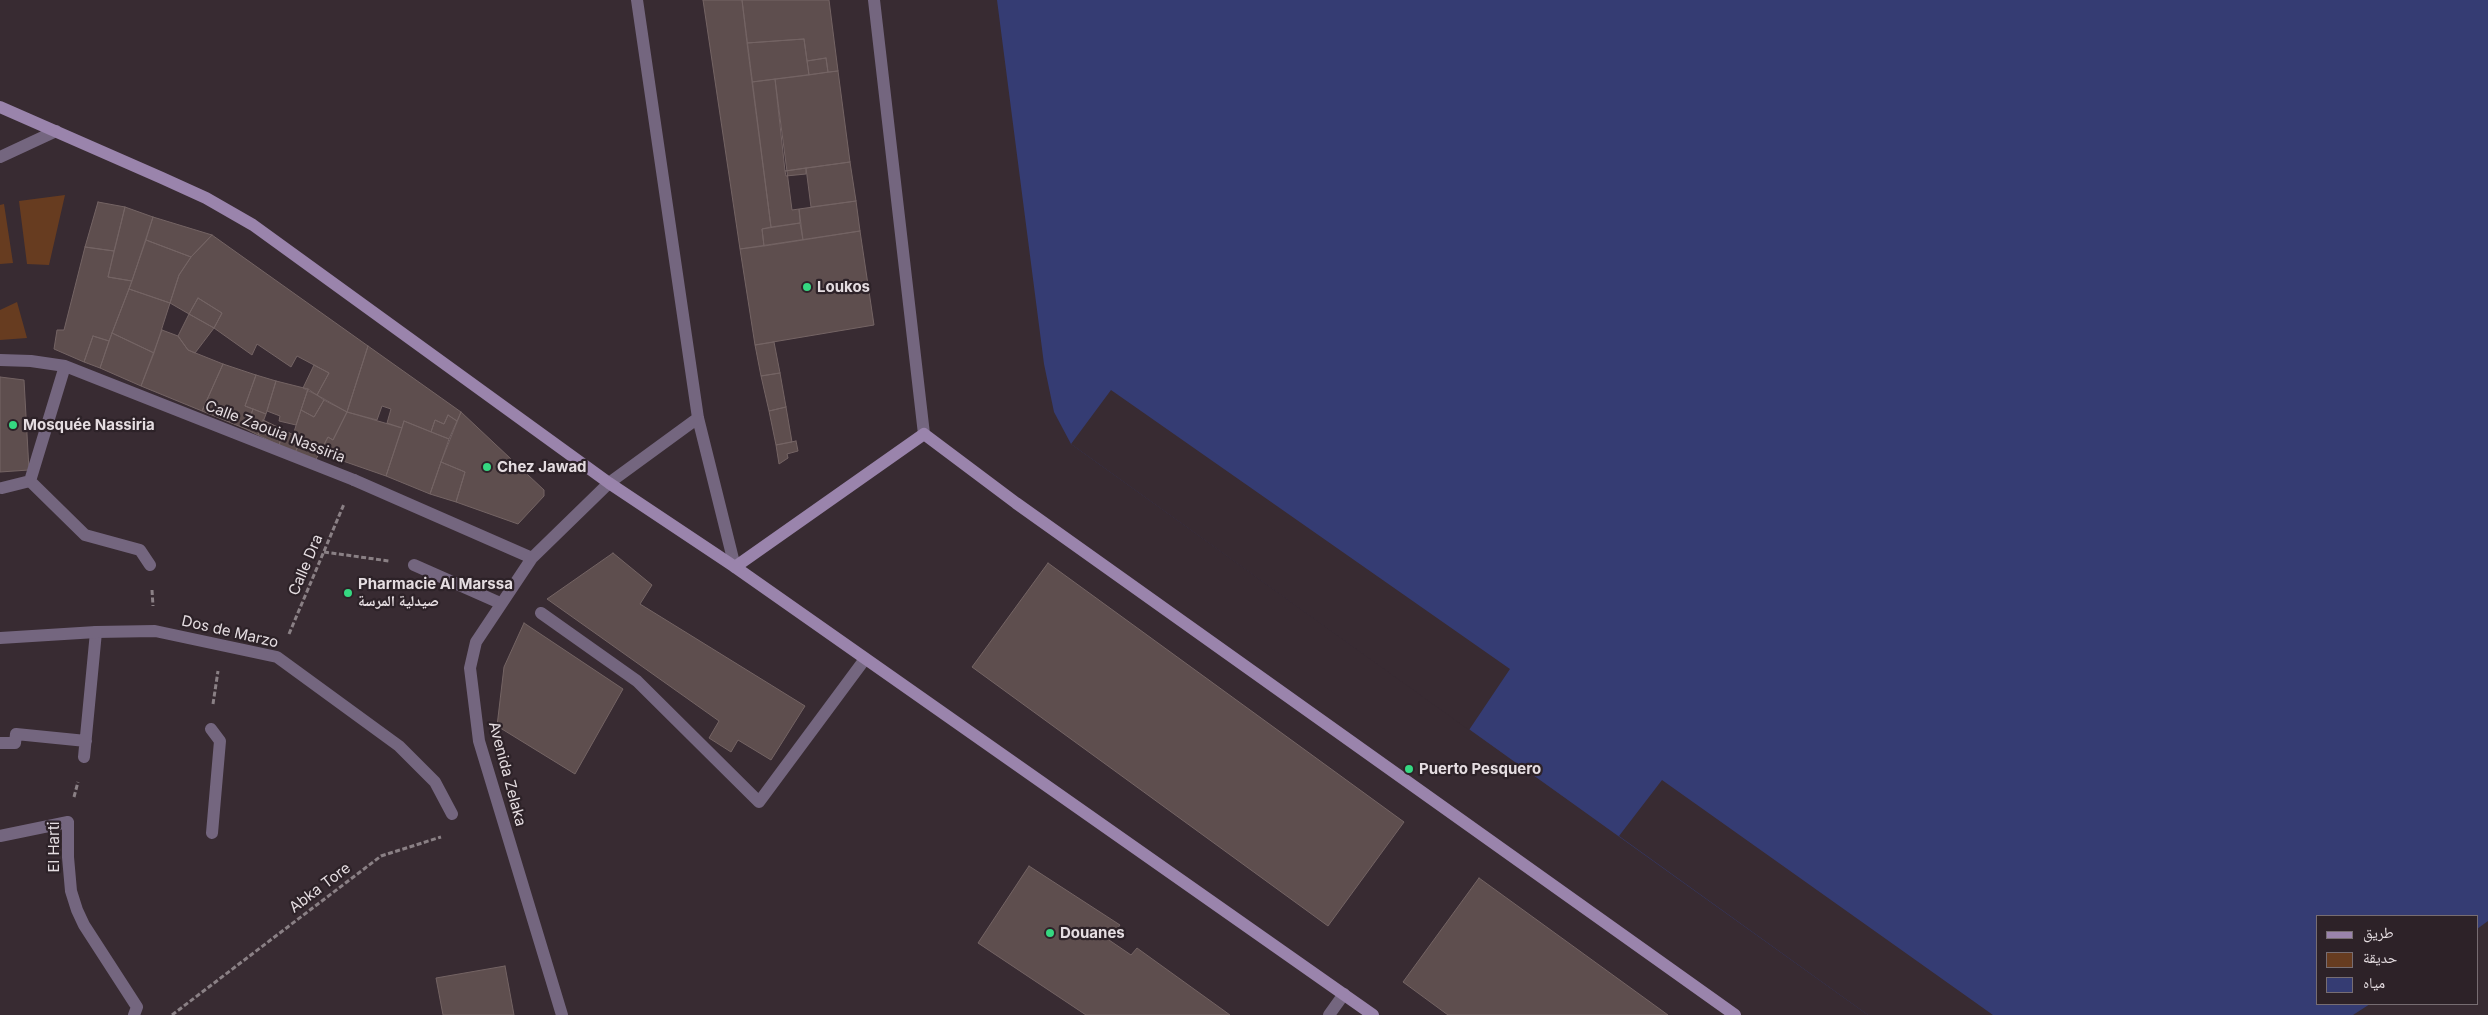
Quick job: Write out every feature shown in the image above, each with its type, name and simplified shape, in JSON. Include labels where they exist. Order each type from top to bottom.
[{"type":"main road","points":[[0,107],[197,194],[253,225],[609,483],[735,567],[1374,1015]]},
{"type":"main road","points":[[735,567],[924,434],[1016,503],[1734,1015]]},
{"type":"street","points":[[637,0],[698,418],[735,567]]},
{"type":"street","points":[[874,0],[924,434]]},
{"type":"street","points":[[0,157],[56,131]]},
{"type":"street","name":"Calle Zaouia Nassiria","points":[[0,360],[31,361],[65,366],[354,480],[532,558]]},
{"type":"street","points":[[30,481],[65,366]]},
{"type":"street","name":"Avenida Zelaka","points":[[562,1015],[479,742],[470,668],[476,642],[500,603],[532,558],[609,483],[698,418]]},
{"type":"street","points":[[2,488],[30,481]]},
{"type":"street","points":[[30,481],[85,535],[140,550],[150,565]]},
{"type":"street","points":[[414,565],[500,603]]},
{"type":"street","points":[[541,613],[638,681],[759,802],[865,659]]},
{"type":"street","name":"Dos de Marzo","points":[[0,638],[96,632],[155,631],[277,657],[399,746],[435,782],[452,814]]},
{"type":"street","points":[[84,757],[96,632]]},
{"type":"street","points":[[210,729],[220,741],[212,833]]},
{"type":"street","points":[[0,743],[15,743],[16,734],[86,742]]},
{"type":"street","points":[[0,836],[68,822]]},
{"type":"street","name":"El Harti","points":[[68,822],[68,857],[71,891],[77,910],[84,925],[137,1007],[134,1015]]},
{"type":"street","points":[[1329,1015],[1344,994]]},
{"type":"path","name":"Calle Dra","points":[[277,657],[289,635],[354,480]]},
{"type":"path","points":[[324,552],[414,565]]},
{"type":"path","points":[[150,565],[155,631]]},
{"type":"path","points":[[210,729],[222,645]]},
{"type":"path","name":"El Harti","points":[[68,822],[84,757]]},
{"type":"path","name":"Abka Tore","points":[[172,1015],[381,856],[444,836]]},
{"type":"green space","points":[[65,195],[49,265],[27,264],[19,201]]},
{"type":"green space","points":[[4,204],[13,263],[0,264],[0,205]]},
{"type":"green space","points":[[17,302],[27,338],[0,340],[0,310]]},
{"type":"water","points":[[997,0],[2488,0],[2488,921],[2478,928],[2478,915],[2316,915],[2316,1005],[2368,1005],[2353,1015],[1868,1015],[1071,444],[1054,412],[1044,364]]},
{"type":"pier","points":[[1111,390],[1510,669],[1469,730],[1071,444]]},
{"type":"pier","points":[[1662,780],[1993,1015],[1868,1015],[1619,836]]},
{"type":"building","points":[[703,0],[742,0],[771,227],[762,229],[764,246],[740,249]]},
{"type":"building","points":[[742,0],[829,0],[838,71],[828,72],[826,58],[807,61],[804,39],[747,43]]},
{"type":"building","points":[[804,39],[809,75],[752,82],[747,43]]},
{"type":"building","points":[[826,58],[828,72],[809,75],[807,61]]},
{"type":"building","points":[[838,71],[850,162],[785,171],[775,79]]},
{"type":"building","points":[[775,79],[792,210],[799,209],[800,223],[771,227],[752,82]]},
{"type":"building","points":[[850,162],[856,201],[811,207],[806,168]]},
{"type":"building","points":[[806,168],[806,174],[786,176],[785,171]]},
{"type":"building","points":[[856,201],[860,231],[803,240],[799,209]]},
{"type":"building","points":[[98,202],[125,207],[114,251],[85,247]]},
{"type":"building","points":[[125,207],[153,217],[132,281],[108,277]]},
{"type":"building","points":[[153,217],[212,235],[191,257],[146,240]]},
{"type":"building","points":[[800,223],[803,240],[764,246],[762,229]]},
{"type":"building","name":"Loukos","points":[[860,231],[874,325],[755,345],[740,249]]},
{"type":"building","points":[[212,235],[368,346],[347,412],[317,395],[329,373],[297,356],[291,367],[257,344],[252,355],[214,328],[222,313],[198,298],[189,314],[170,303],[179,275],[191,257]]},
{"type":"building","points":[[146,240],[191,257],[179,275],[170,303],[129,289]]},
{"type":"building","points":[[85,247],[114,251],[108,277],[132,281],[109,341],[93,336],[84,362],[54,349],[57,330],[64,330]]},
{"type":"building","points":[[129,289],[170,303],[154,353],[112,333]]},
{"type":"building","points":[[198,298],[222,313],[214,328],[189,314]]},
{"type":"building","points":[[189,314],[214,328],[195,353],[188,350],[178,336]]},
{"type":"building","points":[[162,330],[178,336],[188,350],[223,364],[202,411],[141,386]]},
{"type":"building","points":[[112,333],[154,353],[141,386],[100,368]]},
{"type":"building","points":[[93,336],[109,341],[100,368],[84,362]]},
{"type":"building","points":[[774,342],[780,373],[761,376],[755,345]]},
{"type":"building","points":[[368,346],[461,412],[457,421],[448,415],[444,424],[435,420],[431,432],[404,421],[402,428],[387,423],[391,409],[382,406],[377,420],[347,412]]},
{"type":"building","points":[[223,364],[256,375],[245,406],[253,409],[246,429],[202,411]]},
{"type":"building","points":[[314,365],[329,373],[317,395],[303,388]]},
{"type":"building","points":[[780,373],[786,407],[769,411],[761,376]]},
{"type":"building","points":[[256,375],[276,381],[266,414],[245,406]]},
{"type":"building","name":"Mosquée Nassiria","points":[[0,377],[24,380],[29,470],[0,472]]},
{"type":"building","points":[[276,381],[308,389],[296,425],[279,421],[280,416],[267,411]]},
{"type":"building","points":[[308,389],[324,400],[314,417],[301,410]]},
{"type":"building","points":[[324,400],[347,412],[333,440],[328,437],[314,463],[295,453],[301,439],[293,435],[301,410],[314,417]]},
{"type":"building","points":[[786,407],[792,442],[776,445],[769,411]]},
{"type":"building","points":[[253,409],[266,414],[258,435],[246,429]]},
{"type":"building","points":[[347,412],[402,428],[386,476],[320,453],[328,437],[333,440]]},
{"type":"building","name":"Chez Jawad","points":[[461,412],[544,490],[544,496],[518,524],[456,502],[465,472],[441,462]]},
{"type":"building","points":[[448,415],[457,421],[449,439],[431,432],[435,420],[444,424]]},
{"type":"building","points":[[263,420],[284,430],[279,445],[258,435]]},
{"type":"building","points":[[404,421],[449,439],[430,494],[386,476]]},
{"type":"building","points":[[284,430],[301,439],[295,453],[279,445]]},
{"type":"building","points":[[796,441],[798,451],[787,454],[788,458],[779,464],[776,445]]},
{"type":"building","points":[[441,462],[465,472],[456,502],[430,494]]},
{"type":"building","points":[[613,553],[652,585],[640,604],[805,706],[771,760],[738,740],[731,752],[709,738],[719,721],[547,599]]},
{"type":"building","points":[[1048,563],[1404,822],[1328,926],[972,667]]},
{"type":"building","points":[[524,623],[623,689],[575,774],[497,726],[504,667]]},
{"type":"building","name":"Douanes","points":[[1029,866],[1120,925],[1109,940],[1131,955],[1137,948],[1230,1015],[1086,1015],[978,943]]},
{"type":"building","points":[[1479,878],[1668,1015],[1448,1015],[1403,982]]},
{"type":"building","points":[[505,966],[514,1015],[443,1015],[436,978]]},
{"type":"place","name":"Loukos","points":[[807,287]]},
{"type":"place","name":"Mosquée Nassiria","points":[[13,425]]},
{"type":"place","name":"Chez Jawad","points":[[487,467]]},
{"type":"place","name":"Pharmacie Al Marssa صيدلية المرسة","points":[[348,593]]},
{"type":"place","name":"Puerto Pesquero","points":[[1409,769]]},
{"type":"place","name":"Douanes","points":[[1050,933]]}]
